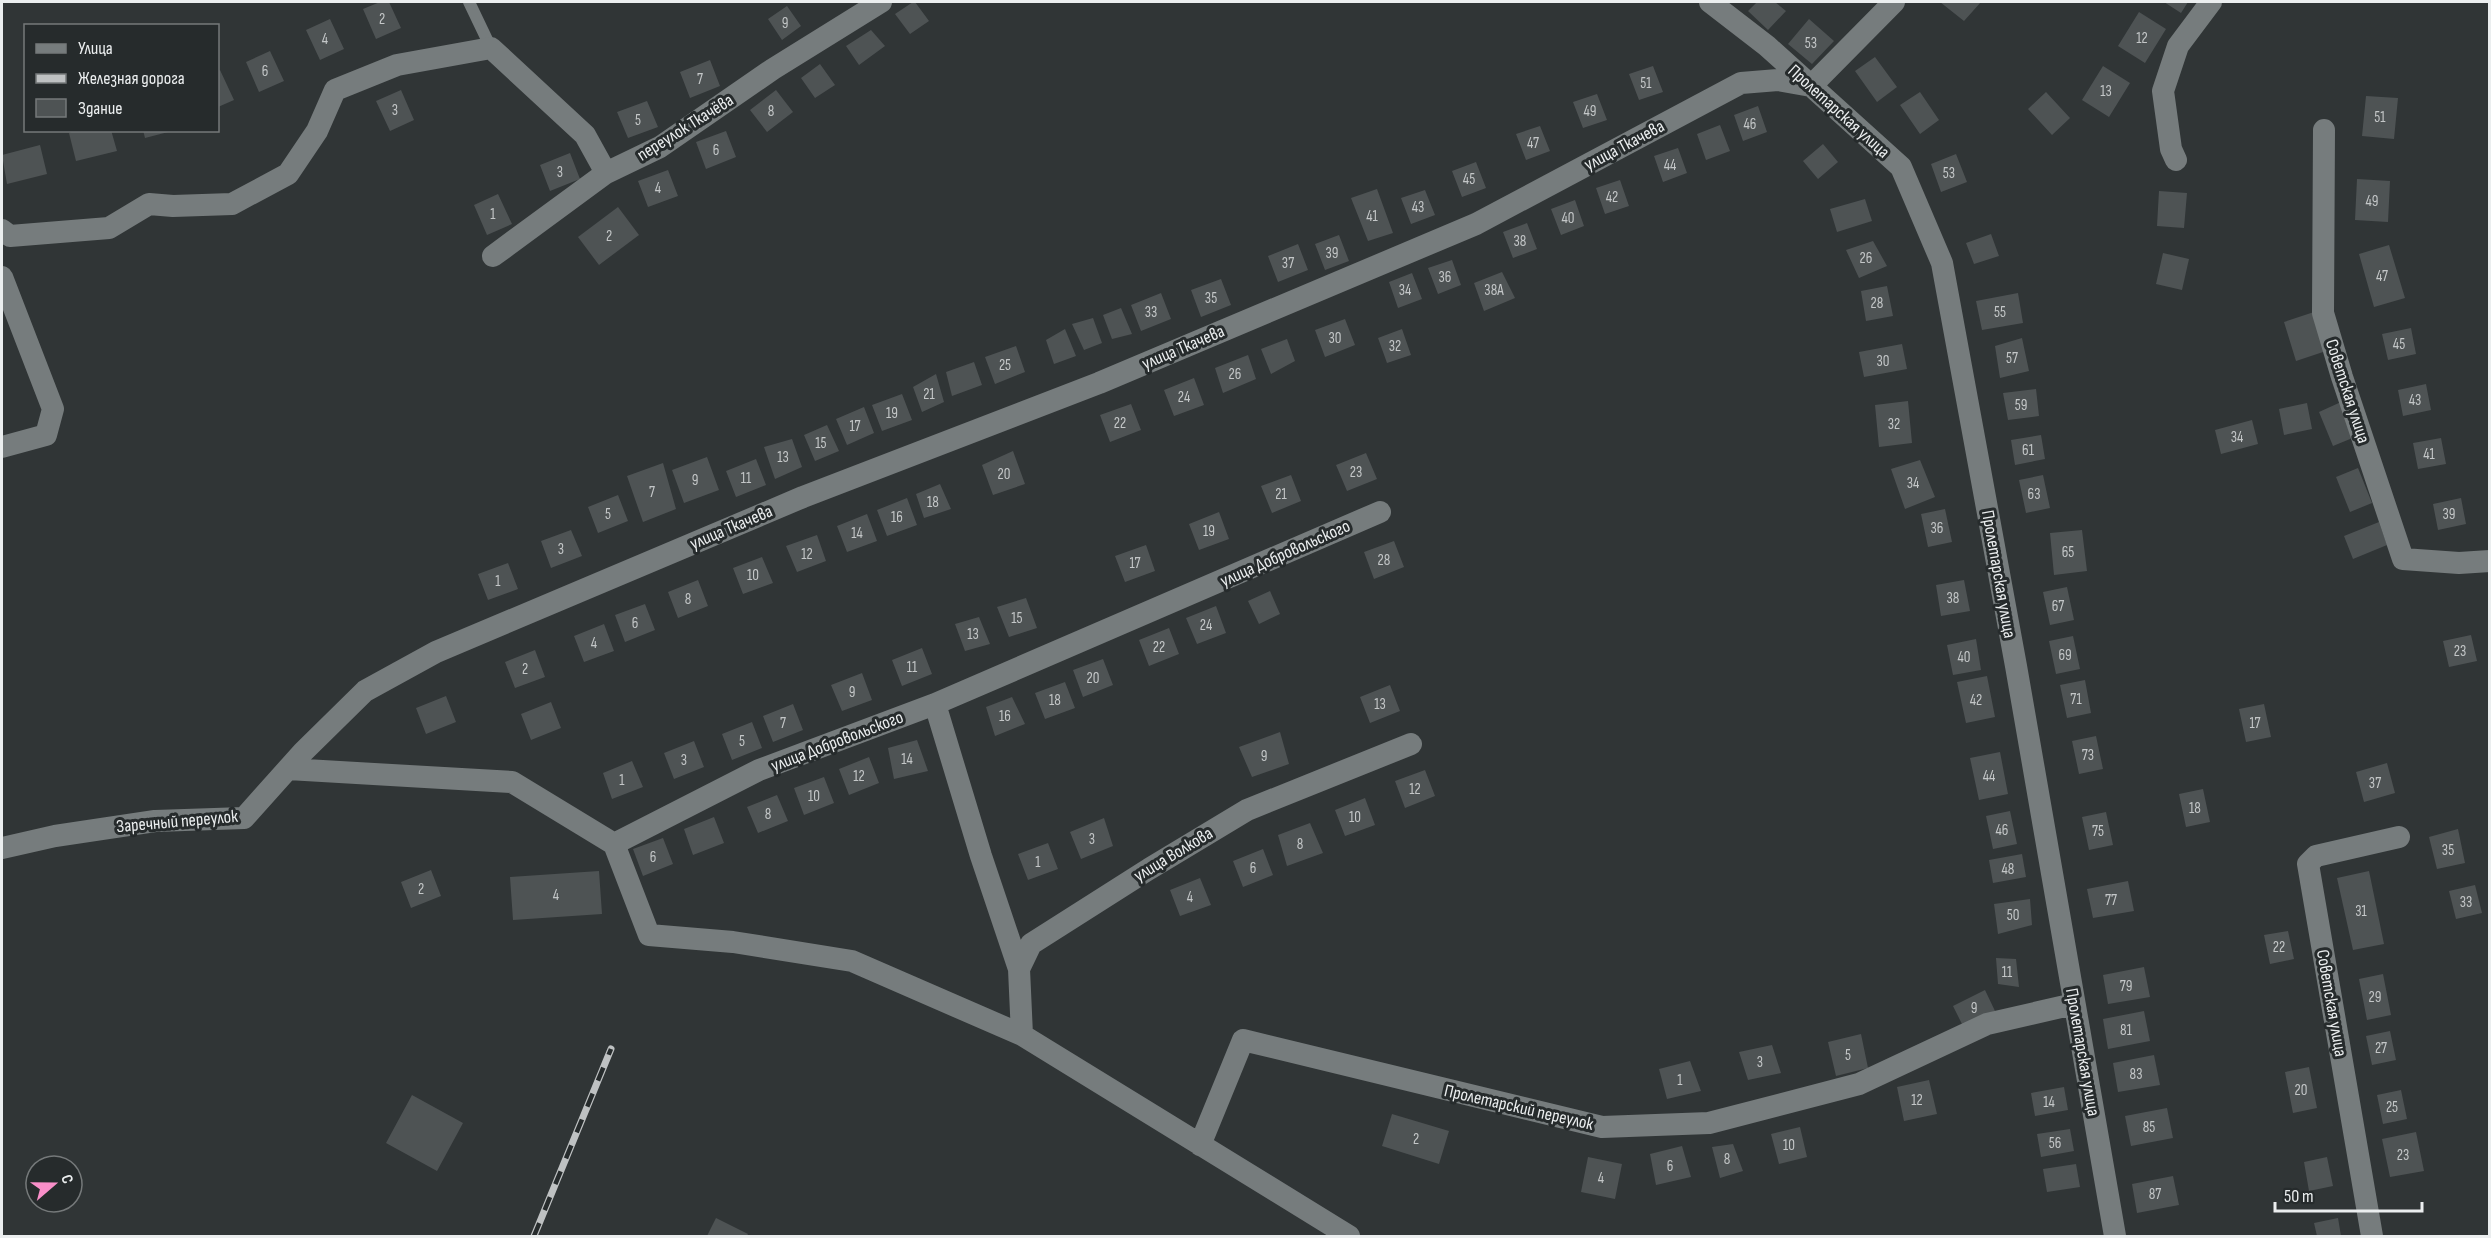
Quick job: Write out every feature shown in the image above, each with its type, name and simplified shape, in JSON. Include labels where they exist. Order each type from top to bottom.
[{"type":"street","name":"переулок Ткачёва","points":[[493,256],[606,173],[660,147],[773,69],[881,2]]},
{"type":"street","name":"Пролетарская улица","points":[[1710,2],[1767,46],[1901,167],[1942,263],[2016,666],[2115,1236]]},
{"type":"street","points":[[1811,86],[1894,2]]},
{"type":"street","points":[[2176,160],[2171,149],[2163,91],[2178,46],[2211,2]]},
{"type":"street","points":[[2,230],[10,237],[109,228],[149,204],[173,206],[232,204],[288,174],[317,130],[335,90],[397,65],[491,48],[585,135],[606,173]]},
{"type":"street","name":"улица Ткачева","points":[[436,652],[792,502],[1099,382],[1476,224],[1741,83],[1778,80],[1811,86]]},
{"type":"street","name":"Советская улица","points":[[2324,130],[2323,313],[2403,559],[2459,563],[2490,561]]},
{"type":"street","points":[[2,277],[53,409],[46,435],[2,447]]},
{"type":"street","name":"улица Добровольского","points":[[614,844],[759,770],[935,704],[1380,512]]},
{"type":"street","name":"Заречный переулок","points":[[2,848],[55,836],[154,821],[244,818],[288,769],[365,691],[436,652]]},
{"type":"street","points":[[935,704],[981,856],[1019,969],[1022,1035]]},
{"type":"street","name":"улица Волкова","points":[[1019,969],[1031,944],[1149,868],[1247,810],[1411,744]]},
{"type":"street","points":[[288,769],[512,782],[614,844],[649,935],[733,942],[852,961],[1022,1035],[1349,1236]]},
{"type":"street","name":"Советская улица","points":[[2372,1236],[2308,864],[2316,856],[2399,837]]},
{"type":"street","name":"Пролетарский переулок","points":[[1200,1146],[1243,1040],[1602,1127],[1709,1123],[1859,1084],[1987,1024],[2074,1004]]},
{"type":"lane","points":[[469,2],[491,48]]},
{"type":"building","points":[[380,2],[389,2],[401,28],[376,39],[363,9]]},
{"type":"building","points":[[913,2],[929,21],[910,34],[895,14]]},
{"type":"building","points":[[1757,2],[1775,2],[1786,11],[1768,30],[1748,11]]},
{"type":"building","points":[[1940,2],[1981,2],[1964,21]]},
{"type":"building","points":[[2164,2],[2188,2],[2181,13]]},
{"type":"building","points":[[787,6],[801,26],[782,40],[768,19]]},
{"type":"building","points":[[2139,12],[2166,29],[2145,63],[2118,46]]},
{"type":"building","points":[[330,19],[344,49],[320,60],[306,30]]},
{"type":"building","points":[[1809,19],[1834,41],[1812,64],[1788,44]]},
{"type":"building","points":[[871,30],[885,46],[859,65],[846,46]]},
{"type":"building","points":[[270,51],[284,81],[259,92],[246,62]]},
{"type":"building","points":[[1875,57],[1897,87],[1877,102],[1855,71]]},
{"type":"building","points":[[710,60],[720,86],[690,98],[680,72]]},
{"type":"building","points":[[820,64],[835,85],[815,98],[801,78]]},
{"type":"building","points":[[1653,66],[1663,92],[1639,100],[1629,74]]},
{"type":"building","points":[[2103,66],[2130,83],[2109,117],[2082,100]]},
{"type":"building","points":[[219,70],[234,100],[219,107]]},
{"type":"building","points":[[401,90],[414,120],[390,131],[376,101]]},
{"type":"building","points":[[776,90],[793,112],[767,132],[750,110]]},
{"type":"building","points":[[1920,92],[1939,120],[1920,134],[1900,105]]},
{"type":"building","points":[[2046,92],[2070,118],[2052,135],[2028,109]]},
{"type":"building","points":[[1597,94],[1607,120],[1583,128],[1573,102]]},
{"type":"building","points":[[2366,96],[2398,98],[2394,139],[2362,136]]},
{"type":"building","points":[[647,101],[658,127],[628,138],[617,112]]},
{"type":"building","points":[[1758,106],[1767,132],[1743,141],[1734,115]]},
{"type":"building","points":[[1720,125],[1730,151],[1706,160],[1697,134]]},
{"type":"building","points":[[1540,126],[1550,151],[1526,160],[1516,134]]},
{"type":"building","points":[[726,131],[736,157],[706,169],[696,142]]},
{"type":"building","points":[[112,132],[117,151],[76,161],[69,133]]},
{"type":"building","points":[[144,132],[168,132],[145,138]]},
{"type":"building","points":[[1823,144],[1838,162],[1818,179],[1803,161]]},
{"type":"building","points":[[40,145],[47,174],[7,184],[2,155]]},
{"type":"building","points":[[1678,148],[1687,173],[1663,182],[1654,156]]},
{"type":"building","points":[[570,153],[580,179],[550,191],[540,165]]},
{"type":"building","points":[[1956,154],[1967,182],[1941,192],[1931,164]]},
{"type":"building","points":[[1476,162],[1486,188],[1462,197],[1452,171]]},
{"type":"building","points":[[668,170],[678,196],[648,207],[638,181]]},
{"type":"building","points":[[2357,179],[2390,181],[2388,222],[2355,220]]},
{"type":"building","points":[[1620,180],[1629,206],[1605,214],[1596,188]]},
{"type":"building","points":[[1377,189],[1393,233],[1368,241],[1351,198]]},
{"type":"building","points":[[1425,190],[1435,215],[1411,224],[1401,198]]},
{"type":"building","points":[[2159,191],[2187,193],[2184,228],[2157,226]]},
{"type":"building","points":[[498,194],[512,224],[487,235],[474,205]]},
{"type":"building","points":[[1865,199],[1872,221],[1837,232],[1830,209]]},
{"type":"building","points":[[1575,200],[1584,226],[1561,235],[1551,209]]},
{"type":"building","points":[[618,207],[639,235],[599,265],[578,237]]},
{"type":"building","points":[[1527,223],[1537,249],[1513,258],[1503,232]]},
{"type":"building","points":[[1991,234],[1999,256],[1974,264],[1966,243]]},
{"type":"building","points":[[1339,235],[1349,261],[1325,270],[1315,244]]},
{"type":"building","points":[[1873,241],[1887,266],[1859,278],[1846,250]]},
{"type":"building","points":[[1298,244],[1308,270],[1278,282],[1268,256]]},
{"type":"building","points":[[2389,245],[2405,298],[2374,307],[2359,254]]},
{"type":"building","points":[[2163,253],[2189,259],[2182,290],[2156,284]]},
{"type":"building","points":[[1452,260],[1461,285],[1438,294],[1428,268]]},
{"type":"building","points":[[1502,272],[1515,298],[1484,311],[1474,283]]},
{"type":"building","points":[[1412,273],[1422,299],[1398,308],[1389,282]]},
{"type":"building","points":[[1221,279],[1231,305],[1201,317],[1191,290]]},
{"type":"building","points":[[1887,286],[1893,316],[1866,321],[1861,291]]},
{"type":"building","points":[[1161,293],[1171,319],[1141,331],[1131,305]]},
{"type":"building","points":[[2018,293],[2023,323],[1982,330],[1976,301]]},
{"type":"building","points":[[1121,308],[1132,334],[1112,339],[1103,315]]},
{"type":"building","points":[[2314,312],[2326,351],[2296,361],[2284,322]]},
{"type":"building","points":[[1093,318],[1102,343],[1084,350],[1072,324]]},
{"type":"building","points":[[1345,319],[1355,345],[1325,357],[1315,330]]},
{"type":"building","points":[[2411,328],[2416,354],[2388,360],[2382,334]]},
{"type":"building","points":[[1065,329],[1076,356],[1054,364],[1046,340]]},
{"type":"building","points":[[1402,329],[1411,355],[1387,363],[1378,338]]},
{"type":"building","points":[[2022,338],[2029,371],[2000,378],[1995,346]]},
{"type":"building","points":[[1287,339],[1295,361],[1271,374],[1261,349]]},
{"type":"building","points":[[1902,344],[1907,369],[1864,377],[1859,352]]},
{"type":"building","points":[[1016,346],[1025,372],[995,384],[985,357]]},
{"type":"building","points":[[1248,355],[1256,379],[1223,393],[1215,368]]},
{"type":"building","points":[[974,362],[982,385],[952,396],[946,372]]},
{"type":"building","points":[[936,374],[944,402],[922,412],[913,387]]},
{"type":"building","points":[[1194,378],[1204,405],[1174,416],[1164,390]]},
{"type":"building","points":[[2426,384],[2431,410],[2403,416],[2398,390]]},
{"type":"building","points":[[2036,389],[2039,416],[2008,420],[2003,393]]},
{"type":"building","points":[[902,394],[912,420],[882,431],[872,405]]},
{"type":"building","points":[[1908,401],[1912,443],[1879,447],[1875,405]]},
{"type":"building","points":[[2341,402],[2355,437],[2333,446],[2319,412]]},
{"type":"building","points":[[2307,403],[2312,429],[2284,435],[2279,409]]},
{"type":"building","points":[[1131,404],[1141,430],[1110,442],[1100,415]]},
{"type":"building","points":[[864,407],[874,433],[847,445],[836,419]]},
{"type":"building","points":[[2252,420],[2258,444],[2221,454],[2215,430]]},
{"type":"building","points":[[827,425],[839,451],[815,461],[804,435]]},
{"type":"building","points":[[2041,435],[2045,459],[2015,465],[2011,440]]},
{"type":"building","points":[[2441,438],[2446,464],[2418,469],[2413,443]]},
{"type":"building","points":[[792,439],[802,467],[775,479],[764,447]]},
{"type":"building","points":[[1013,451],[1025,484],[993,495],[982,465]]},
{"type":"building","points":[[1366,453],[1377,479],[1347,491],[1336,465]]},
{"type":"building","points":[[707,457],[719,490],[684,503],[672,470]]},
{"type":"building","points":[[756,459],[766,485],[736,497],[726,471]]},
{"type":"building","points":[[1920,460],[1935,497],[1905,509],[1891,469]]},
{"type":"building","points":[[663,463],[676,509],[643,522],[627,476]]},
{"type":"building","points":[[2358,468],[2372,503],[2350,512],[2336,477]]},
{"type":"building","points":[[1291,475],[1301,501],[1272,513],[1261,486]]},
{"type":"building","points":[[2043,475],[2050,508],[2026,513],[2019,480]]},
{"type":"building","points":[[940,484],[951,509],[924,518],[916,494]]},
{"type":"building","points":[[618,495],[628,521],[598,533],[588,507]]},
{"type":"building","points":[[907,498],[917,525],[887,536],[877,510]]},
{"type":"building","points":[[2461,498],[2466,524],[2438,530],[2433,504]]},
{"type":"building","points":[[1945,509],[1952,542],[1928,547],[1921,514]]},
{"type":"building","points":[[1219,512],[1229,539],[1199,550],[1189,524]]},
{"type":"building","points":[[867,514],[877,541],[847,552],[837,526]]},
{"type":"building","points":[[2379,522],[2387,545],[2353,559],[2344,536]]},
{"type":"building","points":[[571,530],[582,556],[551,568],[541,541]]},
{"type":"building","points":[[2082,530],[2087,571],[2054,575],[2050,533]]},
{"type":"building","points":[[817,535],[826,561],[797,572],[786,546]]},
{"type":"building","points":[[1394,541],[1404,567],[1374,579],[1364,552]]},
{"type":"building","points":[[1146,545],[1155,571],[1125,582],[1115,556]]},
{"type":"building","points":[[762,557],[773,583],[743,594],[733,568]]},
{"type":"building","points":[[508,563],[518,589],[488,600],[478,574]]},
{"type":"building","points":[[698,580],[708,606],[678,618],[668,592]]},
{"type":"building","points":[[1964,580],[1970,611],[1941,616],[1936,585]]},
{"type":"building","points":[[2067,587],[2074,620],[2050,625],[2043,592]]},
{"type":"building","points":[[1270,591],[1280,614],[1259,624],[1248,601]]},
{"type":"building","points":[[1026,598],[1037,628],[1009,637],[997,607]]},
{"type":"building","points":[[645,604],[655,630],[625,642],[615,615]]},
{"type":"building","points":[[1216,606],[1226,633],[1197,644],[1186,618]]},
{"type":"building","points":[[979,617],[990,644],[965,651],[955,624]]},
{"type":"building","points":[[604,624],[614,651],[584,662],[574,636]]},
{"type":"building","points":[[1169,628],[1179,654],[1149,666],[1139,640]]},
{"type":"building","points":[[2471,635],[2477,661],[2449,667],[2443,641]]},
{"type":"building","points":[[2073,636],[2080,669],[2056,674],[2049,641]]},
{"type":"building","points":[[1976,639],[1981,670],[1953,675],[1947,645]]},
{"type":"building","points":[[922,648],[932,674],[902,686],[892,660]]},
{"type":"building","points":[[535,650],[545,677],[515,688],[505,662]]},
{"type":"building","points":[[1103,659],[1113,685],[1083,697],[1073,670]]},
{"type":"building","points":[[862,673],[872,700],[842,711],[831,685]]},
{"type":"building","points":[[1987,676],[1995,717],[1966,723],[1957,682]]},
{"type":"building","points":[[2085,680],[2091,713],[2067,718],[2060,685]]},
{"type":"building","points":[[1065,682],[1075,708],[1045,719],[1035,693]]},
{"type":"building","points":[[1390,685],[1400,711],[1370,723],[1360,697]]},
{"type":"building","points":[[446,696],[456,722],[426,734],[416,708]]},
{"type":"building","points":[[1012,697],[1025,724],[995,736],[986,707]]},
{"type":"building","points":[[551,702],[561,728],[531,740],[521,714]]},
{"type":"building","points":[[793,704],[803,730],[773,742],[763,716]]},
{"type":"building","points":[[2264,704],[2271,737],[2246,742],[2239,709]]},
{"type":"building","points":[[752,722],[762,748],[732,760],[722,734]]},
{"type":"building","points":[[1280,732],[1289,764],[1252,777],[1239,747]]},
{"type":"building","points":[[2096,736],[2103,769],[2079,774],[2072,741]]},
{"type":"building","points":[[917,740],[928,771],[894,779],[888,748]]},
{"type":"building","points":[[694,741],[704,767],[674,779],[664,753]]},
{"type":"building","points":[[2000,752],[2008,794],[1979,800],[1970,758]]},
{"type":"building","points":[[869,757],[879,783],[849,795],[839,769]]},
{"type":"building","points":[[632,761],[643,787],[612,799],[603,773]]},
{"type":"building","points":[[2387,763],[2395,793],[2364,802],[2356,772]]},
{"type":"building","points":[[1425,770],[1435,796],[1405,808],[1395,781]]},
{"type":"building","points":[[824,777],[834,803],[804,815],[794,788]]},
{"type":"building","points":[[2203,789],[2210,822],[2186,827],[2179,794]]},
{"type":"building","points":[[777,795],[788,821],[758,833],[747,807]]},
{"type":"building","points":[[1365,798],[1375,825],[1345,836],[1335,810]]},
{"type":"building","points":[[2010,811],[2017,844],[1993,849],[1986,816]]},
{"type":"building","points":[[2106,812],[2113,845],[2089,850],[2082,817]]},
{"type":"building","points":[[714,817],[724,843],[693,855],[684,829]]},
{"type":"building","points":[[1104,818],[1113,846],[1081,859],[1070,832]]},
{"type":"building","points":[[1310,823],[1323,853],[1287,866],[1278,835]]},
{"type":"building","points":[[2458,829],[2465,863],[2437,869],[2429,837]]},
{"type":"building","points":[[663,838],[673,864],[643,876],[633,849]]},
{"type":"building","points":[[1048,843],[1058,869],[1028,880],[1018,854]]},
{"type":"building","points":[[1263,849],[1273,875],[1243,887],[1233,861]]},
{"type":"building","points":[[2022,854],[2026,877],[1993,883],[1989,860]]},
{"type":"building","points":[[431,870],[441,896],[411,908],[401,882]]},
{"type":"building","points":[[599,871],[602,914],[513,920],[510,877]]},
{"type":"building","points":[[2369,871],[2384,944],[2353,950],[2337,878]]},
{"type":"building","points":[[1200,878],[1211,905],[1180,916],[1170,890]]},
{"type":"building","points":[[2128,881],[2134,911],[2093,918],[2087,889]]},
{"type":"building","points":[[2475,885],[2482,913],[2456,919],[2449,891]]},
{"type":"building","points":[[2030,899],[2032,925],[1998,934],[1994,904]]},
{"type":"building","points":[[2288,931],[2294,959],[2270,964],[2264,935]]},
{"type":"building","points":[[1996,958],[2016,959],[2019,987],[1998,984]]},
{"type":"building","points":[[2144,967],[2150,997],[2108,1004],[2103,975]]},
{"type":"building","points":[[2383,974],[2391,1015],[2367,1020],[2359,979]]},
{"type":"building","points":[[1985,990],[1995,1011],[1963,1026],[1953,1006]]},
{"type":"building","points":[[2144,1011],[2150,1041],[2108,1049],[2103,1019]]},
{"type":"building","points":[[2390,1031],[2396,1060],[2372,1065],[2366,1036]]},
{"type":"building","points":[[1861,1034],[1868,1068],[1836,1076],[1828,1042]]},
{"type":"building","points":[[1772,1045],[1781,1073],[1748,1080],[1739,1052]]},
{"type":"building","points":[[2154,1055],[2160,1085],[2118,1092],[2113,1063]]},
{"type":"building","points":[[1690,1061],[1701,1091],[1667,1099],[1659,1069]]},
{"type":"building","points":[[2309,1067],[2317,1108],[2293,1113],[2285,1072]]},
{"type":"building","points":[[1929,1080],[1937,1114],[1904,1121],[1897,1087]]},
{"type":"building","points":[[2064,1087],[2068,1110],[2035,1116],[2031,1093]]},
{"type":"building","points":[[2401,1090],[2407,1119],[2383,1124],[2377,1095]]},
{"type":"building","points":[[412,1095],[463,1123],[437,1171],[386,1143]]},
{"type":"building","points":[[2167,1108],[2173,1138],[2131,1146],[2125,1116]]},
{"type":"building","points":[[1392,1114],[1449,1131],[1439,1164],[1382,1146]]},
{"type":"building","points":[[1800,1127],[1807,1157],[1779,1164],[1771,1134]]},
{"type":"building","points":[[2070,1129],[2074,1151],[2041,1157],[2037,1134]]},
{"type":"building","points":[[2416,1132],[2424,1171],[2390,1177],[2382,1139]]},
{"type":"building","points":[[1733,1144],[1743,1171],[1720,1178],[1712,1147]]},
{"type":"building","points":[[1682,1146],[1691,1177],[1656,1185],[1650,1154]]},
{"type":"building","points":[[1588,1157],[1622,1164],[1615,1199],[1581,1192]]},
{"type":"building","points":[[2327,1157],[2333,1186],[2309,1191],[2304,1162]]},
{"type":"building","points":[[2076,1164],[2080,1187],[2047,1192],[2043,1169]]},
{"type":"building","points":[[2173,1176],[2179,1205],[2137,1213],[2132,1184]]},
{"type":"building","points":[[716,1218],[748,1234],[747,1236],[707,1236]]},
{"type":"building","points":[[2338,1218],[2341,1236],[2317,1236],[2314,1223]]},
{"type":"railway","points":[[534,1236],[611,1049]]}]
